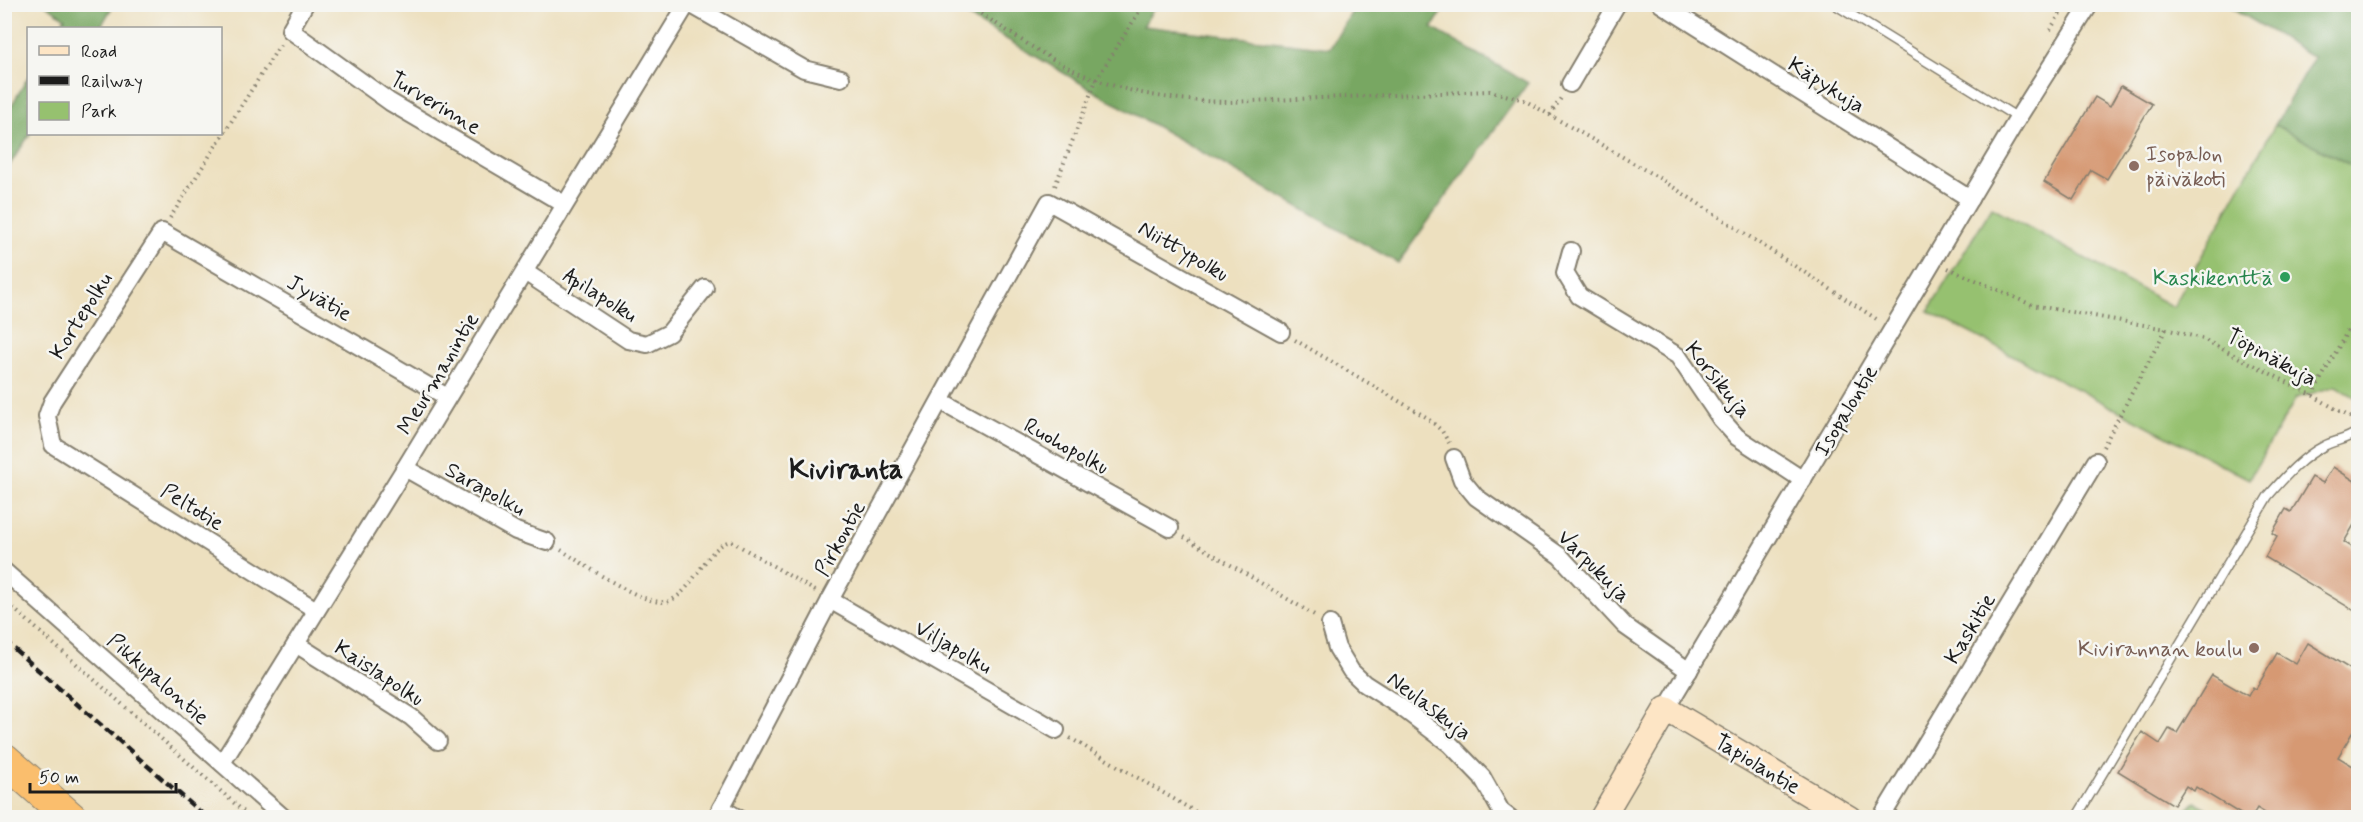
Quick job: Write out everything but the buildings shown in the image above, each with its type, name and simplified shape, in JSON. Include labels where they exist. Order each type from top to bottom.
[{"type":"highway","points":[[4,759],[71,818]]},
{"type":"street","points":[[290,30],[305,4]]},
{"type":"street","points":[[689,4],[804,69],[841,78]]},
{"type":"street","name":"Meurmanintie","points":[[222,763],[689,4]]},
{"type":"street","points":[[1570,84],[1617,4]]},
{"type":"street","name":"Käpykuja","points":[[1661,4],[1970,199]]},
{"type":"street","name":"Isopalontie","points":[[1602,818],[2018,118],[2090,4]]},
{"type":"street","name":"Turverinne","points":[[290,30],[390,102],[564,204]]},
{"type":"street","name":"Niittypolku","points":[[1056,205],[1281,332]]},
{"type":"street","name":"Pirkontie","points":[[719,813],[830,600],[941,401],[1056,205]]},
{"type":"street","name":"Jyvätie","points":[[166,233],[447,397]]},
{"type":"street","name":"Kortepolku","points":[[50,437],[47,416],[52,402],[166,233]]},
{"type":"street","name":"Korsikuja","points":[[1571,251],[1565,273],[1579,296],[1678,356],[1720,418],[1737,437],[1803,480]]},
{"type":"street","name":"Apilapolku","points":[[525,272],[628,340],[647,344],[669,333],[705,288]]},
{"type":"street","name":"Ruohopolku","points":[[941,401],[1170,528]]},
{"type":"street","name":"Peltotie","points":[[50,437],[53,445],[316,610]]},
{"type":"street","name":"Varpukuja","points":[[1454,458],[1462,480],[1476,497],[1560,556],[1625,626],[1689,671]]},
{"type":"street","name":"Kaskitie","points":[[1881,818],[2096,461]]},
{"type":"street","name":"Sarapolku","points":[[405,468],[516,531],[547,542]]},
{"type":"street","name":"Pikkupalontie","points":[[4,571],[284,818]]},
{"type":"street","name":"Viljapolku","points":[[830,600],[1056,730]]},
{"type":"street","name":"Neulaskuja","points":[[1330,624],[1337,648],[1351,671],[1365,684],[1401,706],[1450,744],[1482,777],[1501,811],[1510,818]]},
{"type":"street","name":"Kaislapolku","points":[[296,644],[411,717],[438,741]]},
{"type":"street","name":"Tapiolantie","points":[[1666,709],[1849,818]]},
{"type":"street","points":[[719,813],[738,818]]},
{"type":"lane","points":[[1833,4],[2018,118]]},
{"type":"lane","points":[[2076,818],[2268,496],[2296,466],[2324,446],[2349,439],[2358,431]]},
{"type":"path","points":[[966,4],[1063,64],[1096,80],[1148,95],[1189,101],[1228,102],[1490,91],[1508,94],[1524,100],[1659,177],[1893,330]]},
{"type":"path","points":[[1056,205],[1096,80],[1144,4]]},
{"type":"path","points":[[166,233],[290,30]]},
{"type":"path","name":"Töpinäkuja","points":[[1935,260],[2032,305],[2166,329],[2203,339],[2312,395],[2358,423]]},
{"type":"path","points":[[2312,395],[2358,312]]},
{"type":"path","points":[[2096,461],[2166,329]]},
{"type":"path","points":[[1281,332],[1426,417],[1442,431],[1454,458]]},
{"type":"path","points":[[1170,528],[1330,624]]},
{"type":"path","points":[[547,542],[637,595],[658,603],[668,602],[683,593],[714,550],[731,541],[830,600]]},
{"type":"path","points":[[4,600],[251,818]]},
{"type":"path","points":[[1056,730],[1206,818]]},
{"type":"path","points":[[4,811],[12,818]]},
{"type":"green space","points":[[114,4],[101,27],[59,27],[65,18],[46,5]]},
{"type":"green space","points":[[949,5],[1156,5],[1143,26],[1330,48],[1356,5],[1446,5],[1432,28],[1528,83],[1398,263],[1099,94]]},
{"type":"green space","points":[[2227,5],[2358,5],[2358,169],[2275,125],[2314,57]]},
{"type":"green space","points":[[27,79],[27,135],[29,135],[5,172],[5,117]]},
{"type":"green space","points":[[2275,125],[2358,169],[2358,399],[2336,386],[2296,398],[2249,479],[1928,311],[1992,207],[2173,307]]},
{"type":"green space","points":[[2195,802],[2222,817],[2179,817]]},
{"type":"railway","points":[[4,640],[207,818]]},
{"type":"place","name":"Isopalon päiväkoti","points":[[2134,166]]},
{"type":"place","name":"Kaskikenttä","points":[[2285,277]]},
{"type":"place","name":"Kivirannan koulu","points":[[2254,648]]},
{"type":"district","name":"Kiviranta","points":[[846,468]]}]
